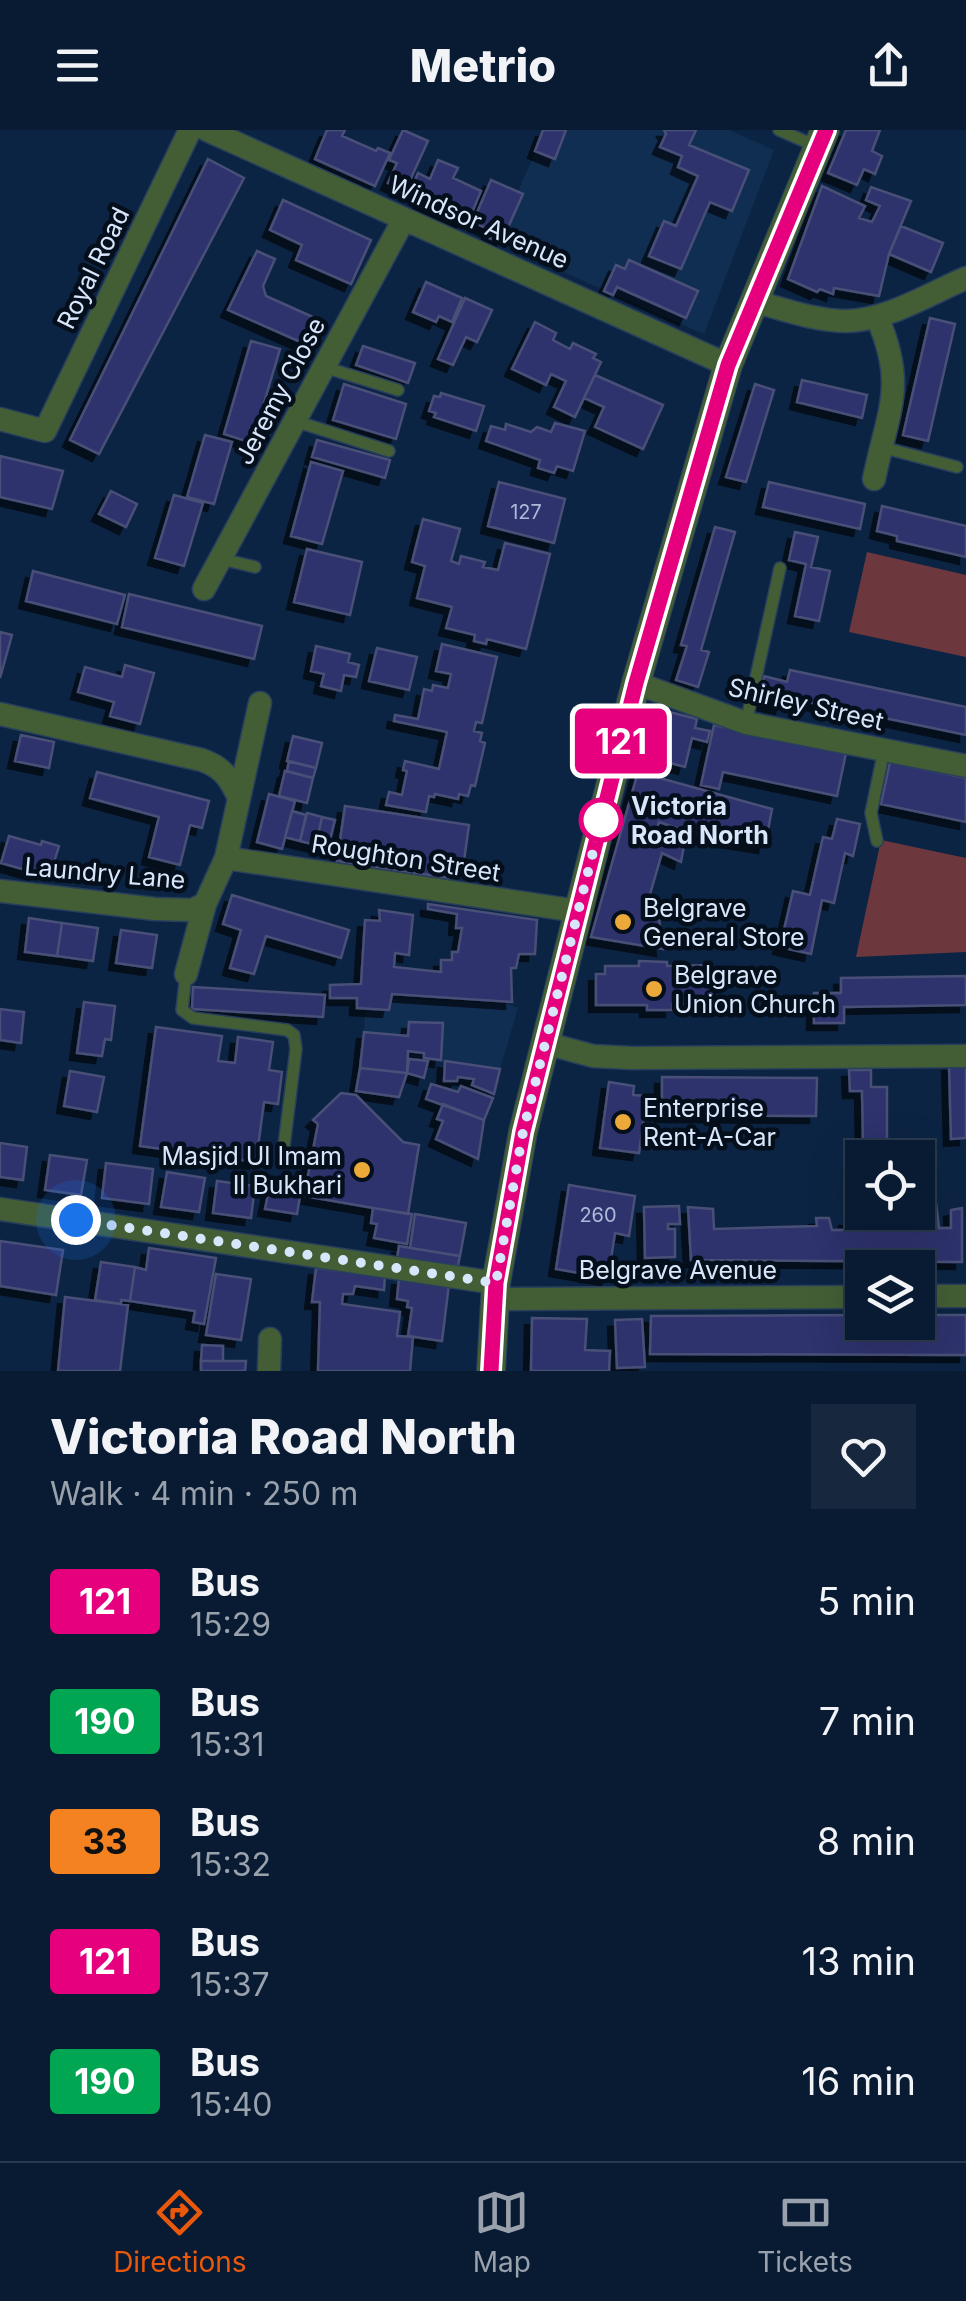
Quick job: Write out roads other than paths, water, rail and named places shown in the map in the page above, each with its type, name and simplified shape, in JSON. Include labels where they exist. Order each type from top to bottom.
[{"type":"street","name":"Royal Road","points":[[0,418],[44,431],[190,130]]},
{"type":"street","name":"Windsor Avenue","points":[[206,130],[728,365]]},
{"type":"street","points":[[491,1371],[495,1291],[523,1132],[636,683],[728,365],[822,138]]},
{"type":"street","name":"Jeremy Close","points":[[204,589],[404,219]]},
{"type":"street","points":[[754,301],[847,321],[877,317],[966,278]]},
{"type":"street","points":[[874,478],[895,387],[894,366],[877,317]]},
{"type":"street","name":"Shirley Street","points":[[636,683],[746,723],[966,766]]},
{"type":"street","points":[[186,974],[204,904],[226,858],[260,703]]},
{"type":"street","points":[[0,714],[215,764],[229,776],[238,796]]},
{"type":"street","name":"Roughton Street","points":[[226,858],[577,912]]},
{"type":"street","name":"Laundry Lane","points":[[0,891],[155,909],[192,910],[204,904]]},
{"type":"street","points":[[544,1042],[594,1056],[632,1058],[966,1056]]},
{"type":"street","points":[[0,1209],[495,1291]]},
{"type":"street","name":"Belgrave Avenue","points":[[495,1291],[845,1296]]},
{"type":"street","points":[[935,1296],[966,1296]]},
{"type":"street","points":[[269,1371],[270,1338]]},
{"type":"lane","points":[[780,130],[822,138]]},
{"type":"lane","points":[[324,367],[398,390]]},
{"type":"lane","points":[[295,421],[390,451]]},
{"type":"lane","points":[[881,447],[957,467]]},
{"type":"lane","points":[[221,559],[255,567]]},
{"type":"lane","points":[[746,723],[780,568]]},
{"type":"lane","points":[[877,842],[871,812],[884,750]]},
{"type":"lane","points":[[186,974],[182,1010],[194,1018],[287,1030],[294,1035],[296,1048],[283,1154]]},
{"type":"place","name":"Victoria Road North","points":[[601,820]]},
{"type":"place","name":"Belgrave General Store","points":[[623,922]]},
{"type":"place","name":"Belgrave Union Church","points":[[654,989]]},
{"type":"place","name":"Enterprise Rent-A-Car","points":[[623,1122]]},
{"type":"place","name":"Masjid Ul Imam Il Bukhari","points":[[362,1170]]}]
